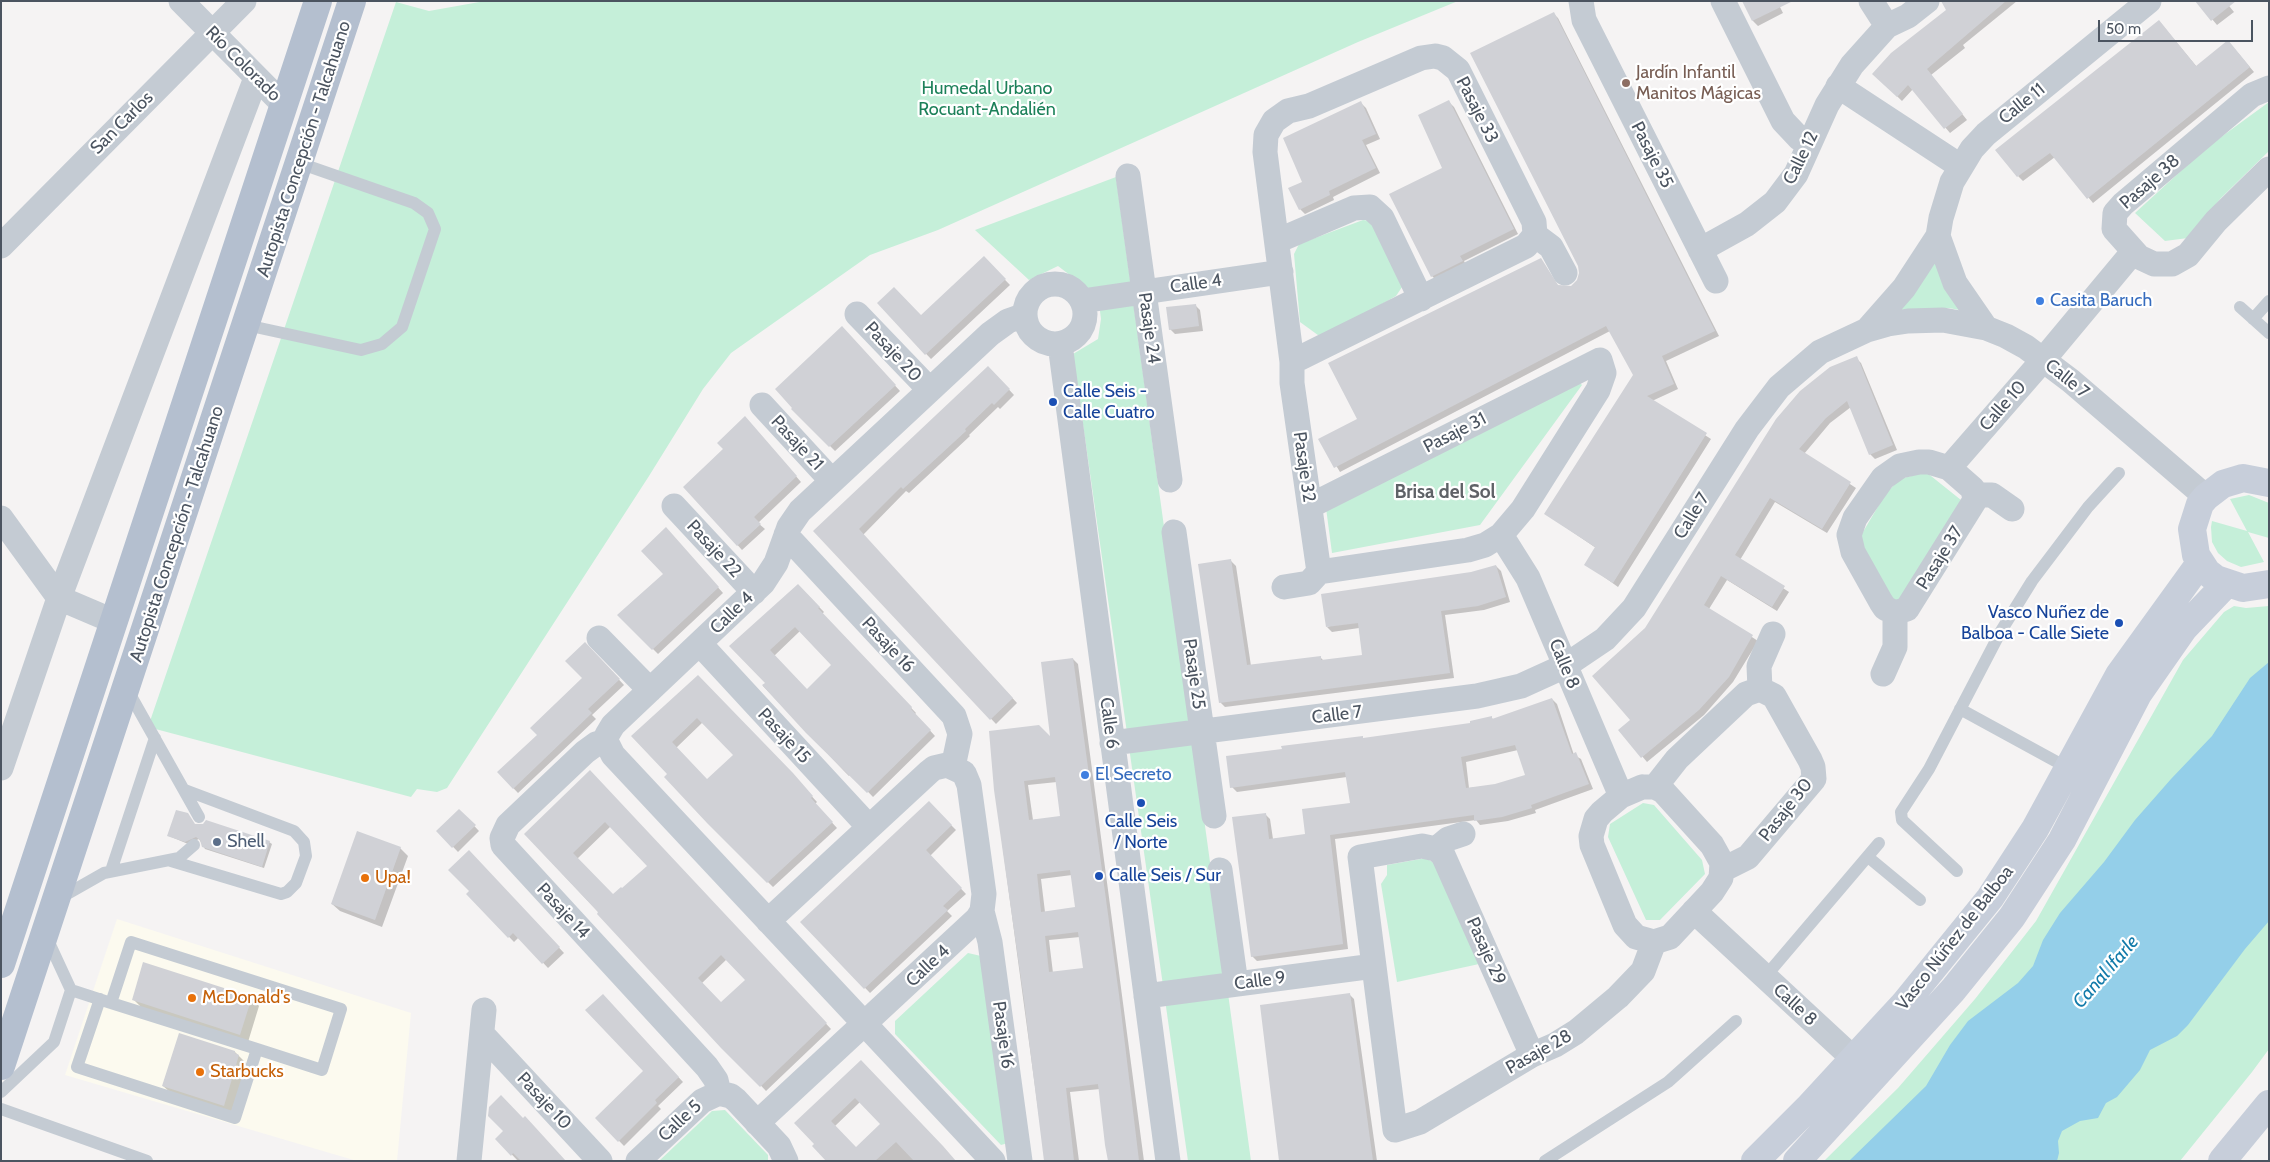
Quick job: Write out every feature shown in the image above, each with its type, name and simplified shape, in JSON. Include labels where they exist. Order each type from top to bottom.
[{"type":"main road","name":"Autopista Concepción - Talcahuano","points":[[1,964],[6,932],[113,621],[318,1]]},
{"type":"main road","name":"Autopista Concepción - Talcahuano","points":[[1,1066],[352,1]]},
{"type":"street","name":"Río Colorado","points":[[181,1],[284,105]]},
{"type":"street","name":"San Carlos","points":[[1,246],[244,1]]},
{"type":"street","name":"Pasaje 35","points":[[1581,1],[1584,20],[1716,281]]},
{"type":"street","points":[[1723,1],[1783,121],[1799,138],[1810,144]]},
{"type":"street","points":[[1871,1],[1887,26],[1908,16],[1927,1]]},
{"type":"street","name":"Calle 11","points":[[1867,330],[1904,288],[1938,236],[1946,199],[1960,166],[1986,134],[2149,1]]},
{"type":"street","name":"Calle 12","points":[[1700,250],[1747,224],[1775,202],[1796,174],[1838,86],[1852,65],[1887,26]]},
{"type":"street","name":"Pasaje 33","points":[[1277,241],[1265,143],[1269,127],[1288,111],[1309,106],[1421,58],[1442,58],[1458,70],[1534,222],[1535,235]]},
{"type":"street","points":[[1,768],[59,598],[256,78]]},
{"type":"street","points":[[1838,86],[1960,166]]},
{"type":"street","name":"Pasaje 38","points":[[2269,88],[2252,95],[2118,208],[2114,218],[2114,229],[2138,257],[2154,264],[2172,264],[2188,254],[2216,220],[2269,169]]},
{"type":"street","name":"Pasaje 24","points":[[1128,176],[1170,480]]},
{"type":"street","points":[[1421,298],[1382,218],[1370,207],[1354,208],[1277,241],[1292,362],[1526,246],[1535,235],[1551,247],[1564,273]]},
{"type":"street","points":[[1938,236],[1956,283],[1986,328]]},
{"type":"street","name":"Calle 10","points":[[1950,468],[2043,360],[2132,252]]},
{"type":"street","name":"Calle 4","points":[[1082,301],[1281,272]]},
{"type":"street","points":[[1050,285],[1069,288],[1082,301],[1085,317],[1080,332],[1068,342],[1060,344],[1047,343],[1036,337],[1028,327],[1025,315],[1032,295],[1050,285]]},
{"type":"street","name":"Pasaje 20","points":[[857,314],[930,390]]},
{"type":"street","name":"Calle 4","points":[[606,741],[607,735],[614,725],[754,592],[771,572],[786,535],[800,511],[998,327],[1025,315]]},
{"type":"street","name":"Calle 7","points":[[1112,743],[1492,693],[1521,686],[1565,666],[1605,639],[1634,608],[1747,429],[1779,387],[1820,352],[1867,330],[1888,324],[1926,320],[1965,322],[2006,336],[2071,381],[2206,496]]},
{"type":"street","name":"Calle 6","points":[[1060,344],[1168,1161]]},
{"type":"street","name":"Pasaje 31","points":[[1310,506],[1600,360],[1604,373],[1598,390],[1523,509],[1501,535]]},
{"type":"street","name":"Pasaje 32","points":[[1292,362],[1292,383],[1319,572]]},
{"type":"street","name":"Pasaje 21","points":[[762,405],[832,481]]},
{"type":"street","points":[[1883,674],[1896,647],[1895,613],[1885,608],[1881,602],[1853,552],[1849,535],[1851,526],[1876,486],[1891,471],[1909,463],[1934,463],[1950,468],[1968,484],[1975,495],[1992,495],[2012,509]]},
{"type":"street","points":[[2267,481],[2254,479],[2233,480],[2222,484],[2206,496],[2196,512],[2192,529],[2193,547],[2200,563],[2216,579],[2226,584],[2243,588],[2269,584]]},
{"type":"street","name":"Pasaje 37","points":[[1895,613],[1907,609],[1974,505],[1975,495]]},
{"type":"street","name":"Pasaje 22","points":[[674,506],[754,592]]},
{"type":"street","points":[[1,518],[32,564],[59,598],[113,621]]},
{"type":"street","name":"Pasaje 25","points":[[1174,532],[1214,816]]},
{"type":"street","name":"Pasaje 16","points":[[786,535],[954,716],[960,734],[953,766]]},
{"type":"street","points":[[1284,586],[1309,582],[1319,572],[1468,550],[1485,545],[1501,535]]},
{"type":"street","name":"Calle 8","points":[[1501,535],[1522,566],[1621,796]]},
{"type":"street","name":"Vasco Núñez de Balboa","points":[[1754,1161],[1854,1059],[1922,983],[1990,898],[2035,829],[2124,667],[2200,563]]},
{"type":"street","name":"Vasco Núñez de Balboa","points":[[1796,1161],[1953,990],[2030,892],[2062,840],[2138,694],[2184,628],[2226,584]]},
{"type":"street","points":[[1655,787],[1670,766],[1746,694],[1760,689],[1759,666],[1773,634]]},
{"type":"street","points":[[599,638],[650,690]]},
{"type":"street","name":"Pasaje 15","points":[[700,644],[869,828]]},
{"type":"street","name":"Pasaje 30","points":[[1722,870],[1739,863],[1752,853],[1814,778],[1814,767],[1774,696],[1760,689]]},
{"type":"street","points":[[606,741],[613,755],[993,1161]]},
{"type":"street","name":"Pasaje 14","points":[[606,741],[596,744],[585,752],[508,826],[502,838],[503,845],[707,1067],[716,1080],[719,1093]]},
{"type":"street","points":[[768,921],[929,772],[940,766],[953,766],[964,774],[969,785],[984,894],[982,911]]},
{"type":"street","points":[[1642,787],[1655,787],[1669,797],[1712,845],[1720,857],[1722,870],[1717,886],[1670,937],[1654,942],[1636,937],[1625,925],[1592,845],[1591,836],[1596,819],[1621,796],[1642,787]]},
{"type":"street","points":[[1374,966],[1360,857],[1422,846],[1436,849],[1448,839],[1463,834]]},
{"type":"street","name":"Pasaje 29","points":[[1436,849],[1447,862],[1532,1055]]},
{"type":"street","points":[[1220,870],[1236,984]]},
{"type":"street","name":"Calle 4","points":[[757,1123],[971,925],[982,911]]},
{"type":"street","name":"Pasaje 16","points":[[982,911],[990,942],[1020,1161]]},
{"type":"street","name":"Calle 8","points":[[1694,911],[1874,1078]]},
{"type":"street","name":"Pasaje 28","points":[[1374,966],[1395,1130],[1420,1122],[1532,1055],[1555,1045],[1618,998],[1643,971],[1654,942]]},
{"type":"street","name":"Calle 9","points":[[1146,996],[1374,966]]},
{"type":"street","name":"Pasaje 10","points":[[469,1161],[485,1028],[600,1161]]},
{"type":"street","name":"Calle 5","points":[[638,1161],[702,1101],[719,1093],[732,1096],[779,1146],[786,1161]]},
{"type":"street","points":[[2222,1161],[2269,1104]]},
{"type":"lane","points":[[246,325],[361,350],[382,344],[402,326],[435,229],[428,213],[414,203],[299,163]]},
{"type":"lane","points":[[2253,319],[2269,301]]},
{"type":"lane","points":[[2240,307],[2269,333]]},
{"type":"lane","points":[[1957,871],[1902,820],[1900,815],[1929,769],[2001,631],[2032,581],[2088,507],[2119,473]]},
{"type":"lane","points":[[126,688],[199,817]]},
{"type":"lane","points":[[1960,709],[2068,768]]},
{"type":"lane","points":[[111,871],[155,738]]},
{"type":"lane","points":[[171,861],[280,894],[286,892],[296,883],[306,856],[304,842],[294,831],[185,790]]},
{"type":"lane","points":[[1765,977],[1879,843]]},
{"type":"lane","points":[[56,900],[91,879],[111,871],[171,861],[185,854],[194,845]]},
{"type":"lane","points":[[1868,857],[1920,900]]},
{"type":"lane","points":[[1,1092],[54,1042],[71,990],[45,934]]},
{"type":"lane","points":[[71,990],[106,1001],[257,1049],[322,1070],[341,1009],[130,942],[106,1001],[77,1067],[235,1118],[257,1049]]},
{"type":"lane","points":[[1544,1161],[1668,1082],[1736,1021]]},
{"type":"lane","points":[[1,1109],[147,1161]]},
{"type":"shaded area","points":[[117,919],[411,1013],[397,1161],[357,1161],[65,1075]]},
{"type":"green space","name":"Humedal Urbano Rocuant-Andalién","points":[[485,1],[1458,1],[1358,42],[938,230],[870,255],[731,353],[703,389],[649,476],[447,788],[437,792],[417,789],[411,797],[148,727],[396,2],[429,11]]},
{"type":"green space","points":[[2269,102],[2269,151],[2221,198],[2188,238],[2165,241],[2135,213],[2206,148]]},
{"type":"green space","points":[[1116,177],[1251,1161],[1188,1161],[1073,354],[1098,339],[1101,319],[1099,303],[1083,285],[1058,266],[1029,280],[975,230]]},
{"type":"green space","points":[[1363,220],[1371,221],[1402,287],[1396,296],[1322,338],[1300,322],[1294,254],[1299,244]]},
{"type":"green space","points":[[1935,263],[1965,311],[1949,308],[1897,310]]},
{"type":"green space","points":[[1576,379],[1582,385],[1480,525],[1332,553],[1326,508]]},
{"type":"green space","points":[[1926,472],[1961,500],[1902,601],[1891,603],[1857,542],[1886,493],[1900,479]]},
{"type":"green space","points":[[2249,495],[2269,503],[2269,538],[2248,532],[2264,562],[2241,567],[2227,561],[2218,553],[2212,542],[2211,527],[2212,521],[2247,531],[2230,499]]},
{"type":"green space","points":[[2234,606],[2246,608],[2269,606],[2269,1049],[2180,1161],[1824,1161],[1898,1088],[1975,999],[2036,921],[2183,660],[2224,612]]},
{"type":"green space","points":[[1643,803],[1654,805],[1702,860],[1705,874],[1660,920],[1646,920],[1608,837],[1610,824]]},
{"type":"green space","points":[[1426,858],[1440,867],[1479,964],[1397,982],[1381,884],[1387,875],[1387,865]]},
{"type":"green space","points":[[968,953],[981,956],[1008,1143],[1001,1145],[895,1034],[895,1021]]},
{"type":"green space","points":[[725,1110],[768,1155],[768,1161],[659,1161],[712,1111]]},
{"type":"water","name":"Canal Ifarle","points":[[2269,662],[2269,921],[2245,949],[2188,1025],[2177,1036],[2150,1050],[2140,1070],[2117,1097],[2106,1103],[2098,1118],[2080,1121],[2062,1131],[2058,1141],[2059,1153],[2057,1161],[1849,1161],[1926,1086],[1950,1045],[1968,1021],[2018,983],[2033,966],[2043,940],[2060,913],[2104,862],[2135,820],[2212,736],[2250,678]]},
{"type":"building","points":[[1742,1],[1793,1],[1752,21]]},
{"type":"building","points":[[1941,1],[2006,1],[1927,69],[1963,114],[1944,129],[1908,85],[1897,97],[1872,74],[1891,53],[1946,10]]},
{"type":"building","points":[[2195,1],[2236,1],[2211,21]]},
{"type":"building","points":[[1554,12],[1715,331],[1662,356],[1674,384],[1647,396],[1707,433],[1613,583],[1584,565],[1595,547],[1544,514],[1633,375],[1606,326],[1334,468],[1318,439],[1357,419],[1328,363],[1541,258],[1558,285],[1571,286],[1577,280],[1578,266],[1470,53]]},
{"type":"building","points":[[2159,20],[2196,66],[2228,40],[2250,67],[2087,199],[2050,153],[2017,177],[1995,150]]},
{"type":"building","points":[[1449,100],[1514,229],[1460,256],[1463,261],[1431,277],[1389,194],[1442,168],[1418,115]]},
{"type":"building","points":[[1361,101],[1376,134],[1362,140],[1376,168],[1329,191],[1330,195],[1299,210],[1288,188],[1302,182],[1283,138]]},
{"type":"building","points":[[984,256],[1006,279],[925,355],[877,303],[894,287],[921,315]]},
{"type":"building","points":[[1196,304],[1199,326],[1169,330],[1166,307]]},
{"type":"building","points":[[842,326],[896,385],[829,447],[791,409],[775,389]]},
{"type":"building","points":[[1857,356],[1893,445],[1869,455],[1847,401],[1826,418],[1799,449],[1851,482],[1822,529],[1770,498],[1735,555],[1785,586],[1772,607],[1721,576],[1704,605],[1753,635],[1729,677],[1699,710],[1641,758],[1618,730],[1630,720],[1592,676],[1645,628],[1776,419],[1800,391],[1830,367]]},
{"type":"building","points":[[988,366],[1010,389],[994,405],[992,403],[965,429],[966,431],[903,489],[901,487],[859,529],[1013,698],[990,720],[813,531]]},
{"type":"building","points":[[745,416],[797,476],[754,517],[761,524],[737,546],[683,487],[723,449],[717,443]]},
{"type":"building","points":[[666,527],[719,587],[652,650],[617,615],[663,574],[641,551]]},
{"type":"building","points":[[1231,559],[1247,665],[1321,656],[1321,660],[1362,655],[1358,623],[1326,627],[1321,594],[1471,572],[1496,565],[1506,597],[1478,606],[1441,611],[1450,673],[1219,703],[1198,564]]},
{"type":"building","points":[[798,584],[931,730],[867,793],[806,733],[762,685],[765,683],[729,646]],"holes":[[[795,627],[831,665],[807,689],[770,650]]]},
{"type":"building","points":[[585,642],[620,679],[588,709],[592,713],[513,789],[497,772],[537,735],[530,728],[582,678],[565,661]]},
{"type":"building","points":[[1073,658],[1119,995],[1139,1161],[1108,1161],[1098,1084],[1066,1088],[1074,1161],[1044,1161],[1024,1000],[994,790],[989,731],[1039,725],[1050,736],[1041,662]],"holes":[[[1055,777],[1060,816],[1029,820],[1024,781]],[[1070,870],[1075,907],[1041,912],[1037,874]],[[1078,932],[1083,968],[1049,972],[1045,936]]]},
{"type":"building","points":[[698,675],[793,773],[813,796],[811,798],[833,822],[767,883],[664,777],[667,774],[631,736]],"holes":[[[697,718],[733,755],[707,779],[672,742]]]},
{"type":"building","points":[[1552,698],[1572,754],[1576,752],[1589,784],[1531,805],[1532,808],[1502,817],[1474,821],[1474,815],[1330,835],[1343,944],[1251,957],[1232,817],[1266,813],[1269,839],[1305,834],[1302,809],[1350,803],[1345,772],[1230,788],[1226,756],[1282,749],[1281,746],[1363,736],[1363,738],[1470,723],[1470,721],[1492,716],[1492,719]],"holes":[[[1515,745],[1525,775],[1495,784],[1466,788],[1461,757]]]},
{"type":"building","points":[[590,770],[827,1023],[760,1087],[721,1048],[597,914],[598,912],[524,834]],"holes":[[[605,822],[647,866],[613,894],[573,853]],[[721,955],[745,980],[721,1002],[698,978]]]},
{"type":"building","points":[[929,801],[952,825],[926,850],[962,888],[943,906],[948,910],[864,989],[800,922]]},
{"type":"building","points":[[459,809],[476,825],[452,848],[436,831]]},
{"type":"building","points":[[176,810],[188,813],[195,824],[203,824],[206,820],[270,841],[262,867],[202,847],[200,840],[196,837],[185,842],[167,836]]},
{"type":"building","points":[[357,831],[401,847],[375,920],[331,904]]},
{"type":"building","points":[[469,850],[560,947],[542,964],[513,933],[508,938],[466,894],[469,891],[448,870]]},
{"type":"building","name":"McDonald's","points":[[143,962],[252,997],[240,1035],[132,1000]]},
{"type":"building","points":[[1350,993],[1373,1161],[1279,1161],[1260,1005]]},
{"type":"building","points":[[603,994],[679,1077],[655,1100],[657,1103],[618,1142],[595,1118],[643,1071],[585,1010]]},
{"type":"building","name":"Starbucks","points":[[179,1033],[235,1051],[239,1055],[224,1106],[162,1086]]},
{"type":"building","points":[[861,1060],[956,1161],[914,1161],[896,1142],[875,1161],[826,1161],[812,1146],[814,1144],[794,1123]],"holes":[[[855,1098],[880,1124],[856,1147],[831,1121]]]},
{"type":"building","points":[[501,1095],[523,1118],[525,1116],[566,1161],[521,1161],[513,1153],[511,1156],[495,1139],[503,1131],[488,1116],[489,1107]]},
{"type":"place","name":"Jardín Infantil Manitos Mágicas","points":[[1626,83]]},
{"type":"place","name":"Casita Baruch","points":[[2040,301]]},
{"type":"place","name":"Calle Seis - Calle Cuatro","points":[[1053,402]]},
{"type":"place","name":"Vasco Nuñez de Balboa - Calle Siete","points":[[2119,623]]},
{"type":"place","name":"El Secreto","points":[[1085,775]]},
{"type":"place","name":"Calle Seis / Norte","points":[[1141,803]]},
{"type":"place","name":"Shell","points":[[217,842]]},
{"type":"place","name":"Calle Seis / Sur","points":[[1099,876]]},
{"type":"place","name":"Upa!","points":[[365,878]]},
{"type":"place","name":"McDonald's","points":[[192,998]]},
{"type":"place","name":"Starbucks","points":[[200,1072]]},
{"type":"district","name":"Brisa del Sol","points":[[1445,492]]}]
